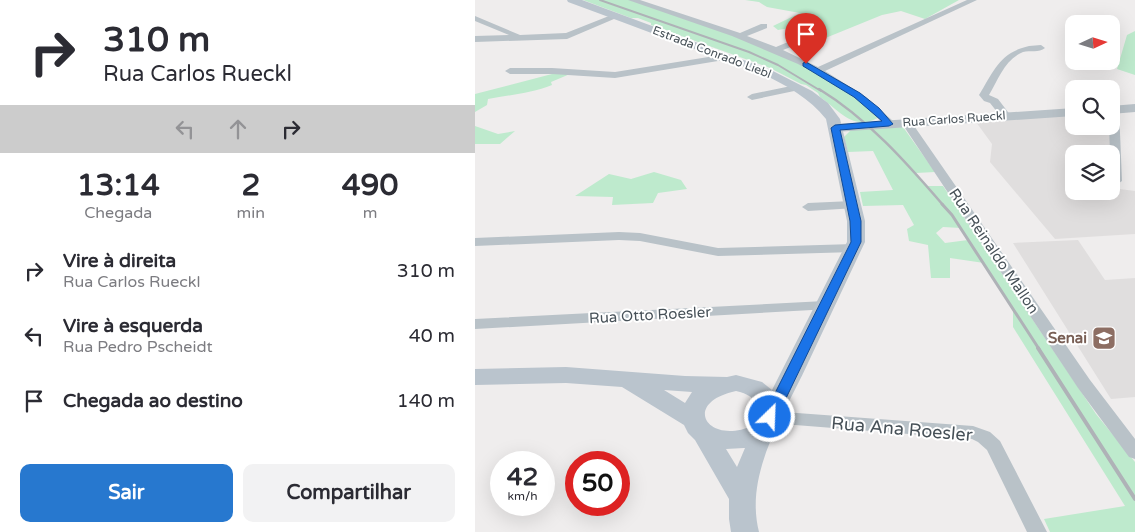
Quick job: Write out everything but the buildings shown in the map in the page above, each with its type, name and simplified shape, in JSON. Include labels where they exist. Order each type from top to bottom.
[{"type":"main road","name":"Estrada Conrado Liebl","points":[[572,0],[767,72],[827,110],[833,119],[852,205],[857,236],[854,248]]},
{"type":"main road","points":[[745,532],[741,514],[740,495],[769,419],[854,248]]},
{"type":"main road","points":[[475,378],[566,375],[685,384],[748,385],[770,383],[782,377],[796,366]]},
{"type":"main road","points":[[623,379],[645,389],[713,439],[725,441],[738,440],[769,419]]},
{"type":"main road","points":[[724,384],[710,389],[699,397],[693,408],[698,427],[740,495]]},
{"type":"main road","points":[[748,385],[765,394],[769,419]]},
{"type":"street","points":[[637,0],[776,50],[818,71],[857,95],[876,110],[889,124]]},
{"type":"street","points":[[818,71],[973,0]]},
{"type":"street","points":[[475,39],[573,34],[617,16]]},
{"type":"street","points":[[475,18],[521,38]]},
{"type":"street","points":[[739,36],[764,26]]},
{"type":"street","points":[[776,50],[803,39]]},
{"type":"street","points":[[1006,116],[994,101],[987,99],[984,95],[996,77],[1002,62],[1021,48],[1041,48]]},
{"type":"street","points":[[510,71],[621,74],[727,57]]},
{"type":"street","points":[[752,97],[795,88]]},
{"type":"street","points":[[1120,109],[1135,108]]},
{"type":"street","name":"Rua Carlos Rueckl","points":[[835,128],[1065,113]]},
{"type":"street","name":"Rua Reinaldo Mallon","points":[[906,122],[1084,384],[1135,452]]},
{"type":"street","points":[[808,207],[852,205]]},
{"type":"street","points":[[475,242],[619,236],[641,238],[718,252],[854,248]]},
{"type":"street","name":"Rua Otto Roesler","points":[[475,324],[825,306]]},
{"type":"street","name":"Rua Ana Roesler","points":[[769,419],[973,433],[984,437],[993,446],[1037,532]]},
{"type":"shaded area","points":[[1065,116],[1065,135],[1111,135],[1111,145],[1065,145],[1065,200],[1120,200],[1120,189],[1135,191],[1135,234],[1055,239],[990,162],[992,144],[976,122]]},
{"type":"shaded area","name":"Senai","points":[[1078,240],[1105,280],[1135,278],[1135,397],[1111,399],[1013,243]]},
{"type":"green space","points":[[583,0],[632,0],[739,36],[806,64],[881,116],[871,121],[855,121],[841,114],[806,85],[770,68],[651,25],[651,23],[638,18],[631,18]]},
{"type":"green space","points":[[745,0],[959,0],[925,19],[901,11],[882,15],[823,39],[807,29],[778,30],[773,26],[800,13],[767,7],[759,2]]},
{"type":"green space","points":[[1135,31],[1135,75],[1120,70],[1120,59],[1127,35]]},
{"type":"green space","points":[[552,74],[570,74],[551,82],[552,85],[544,88],[488,99],[487,105],[475,112],[475,94]]},
{"type":"green space","points":[[475,126],[498,134],[515,131],[500,144],[475,144]]},
{"type":"green space","points":[[903,127],[935,172],[916,173],[927,186],[943,186],[1096,414],[1135,462],[1135,532],[1050,532],[1044,519],[1125,506],[1013,327],[1013,308],[984,263],[950,258],[950,278],[931,278],[928,245],[909,241],[907,229],[914,225],[903,205],[863,206],[860,192],[893,190],[873,151],[848,152],[844,137],[852,129]],"holes":[[[943,227],[961,228],[968,240],[945,243],[936,233]]]},
{"type":"green space","points":[[654,172],[681,180],[687,189],[658,193],[653,203],[612,205],[613,197],[575,196],[609,174],[631,179]]},
{"type":"railway","points":[[600,0],[749,52],[778,65],[821,91]]},
{"type":"railway","points":[[819,89],[854,114],[886,142],[943,205]]},
{"type":"railway","points":[[942,204],[952,215],[1039,349]]},
{"type":"railway","points":[[1038,348],[1135,499]]},
{"type":"place","name":"Senai","points":[[1104,338]]},
{"type":"route","points":[[770,417],[856,242],[856,221],[835,128],[889,124],[876,110],[857,95],[806,64]]}]
